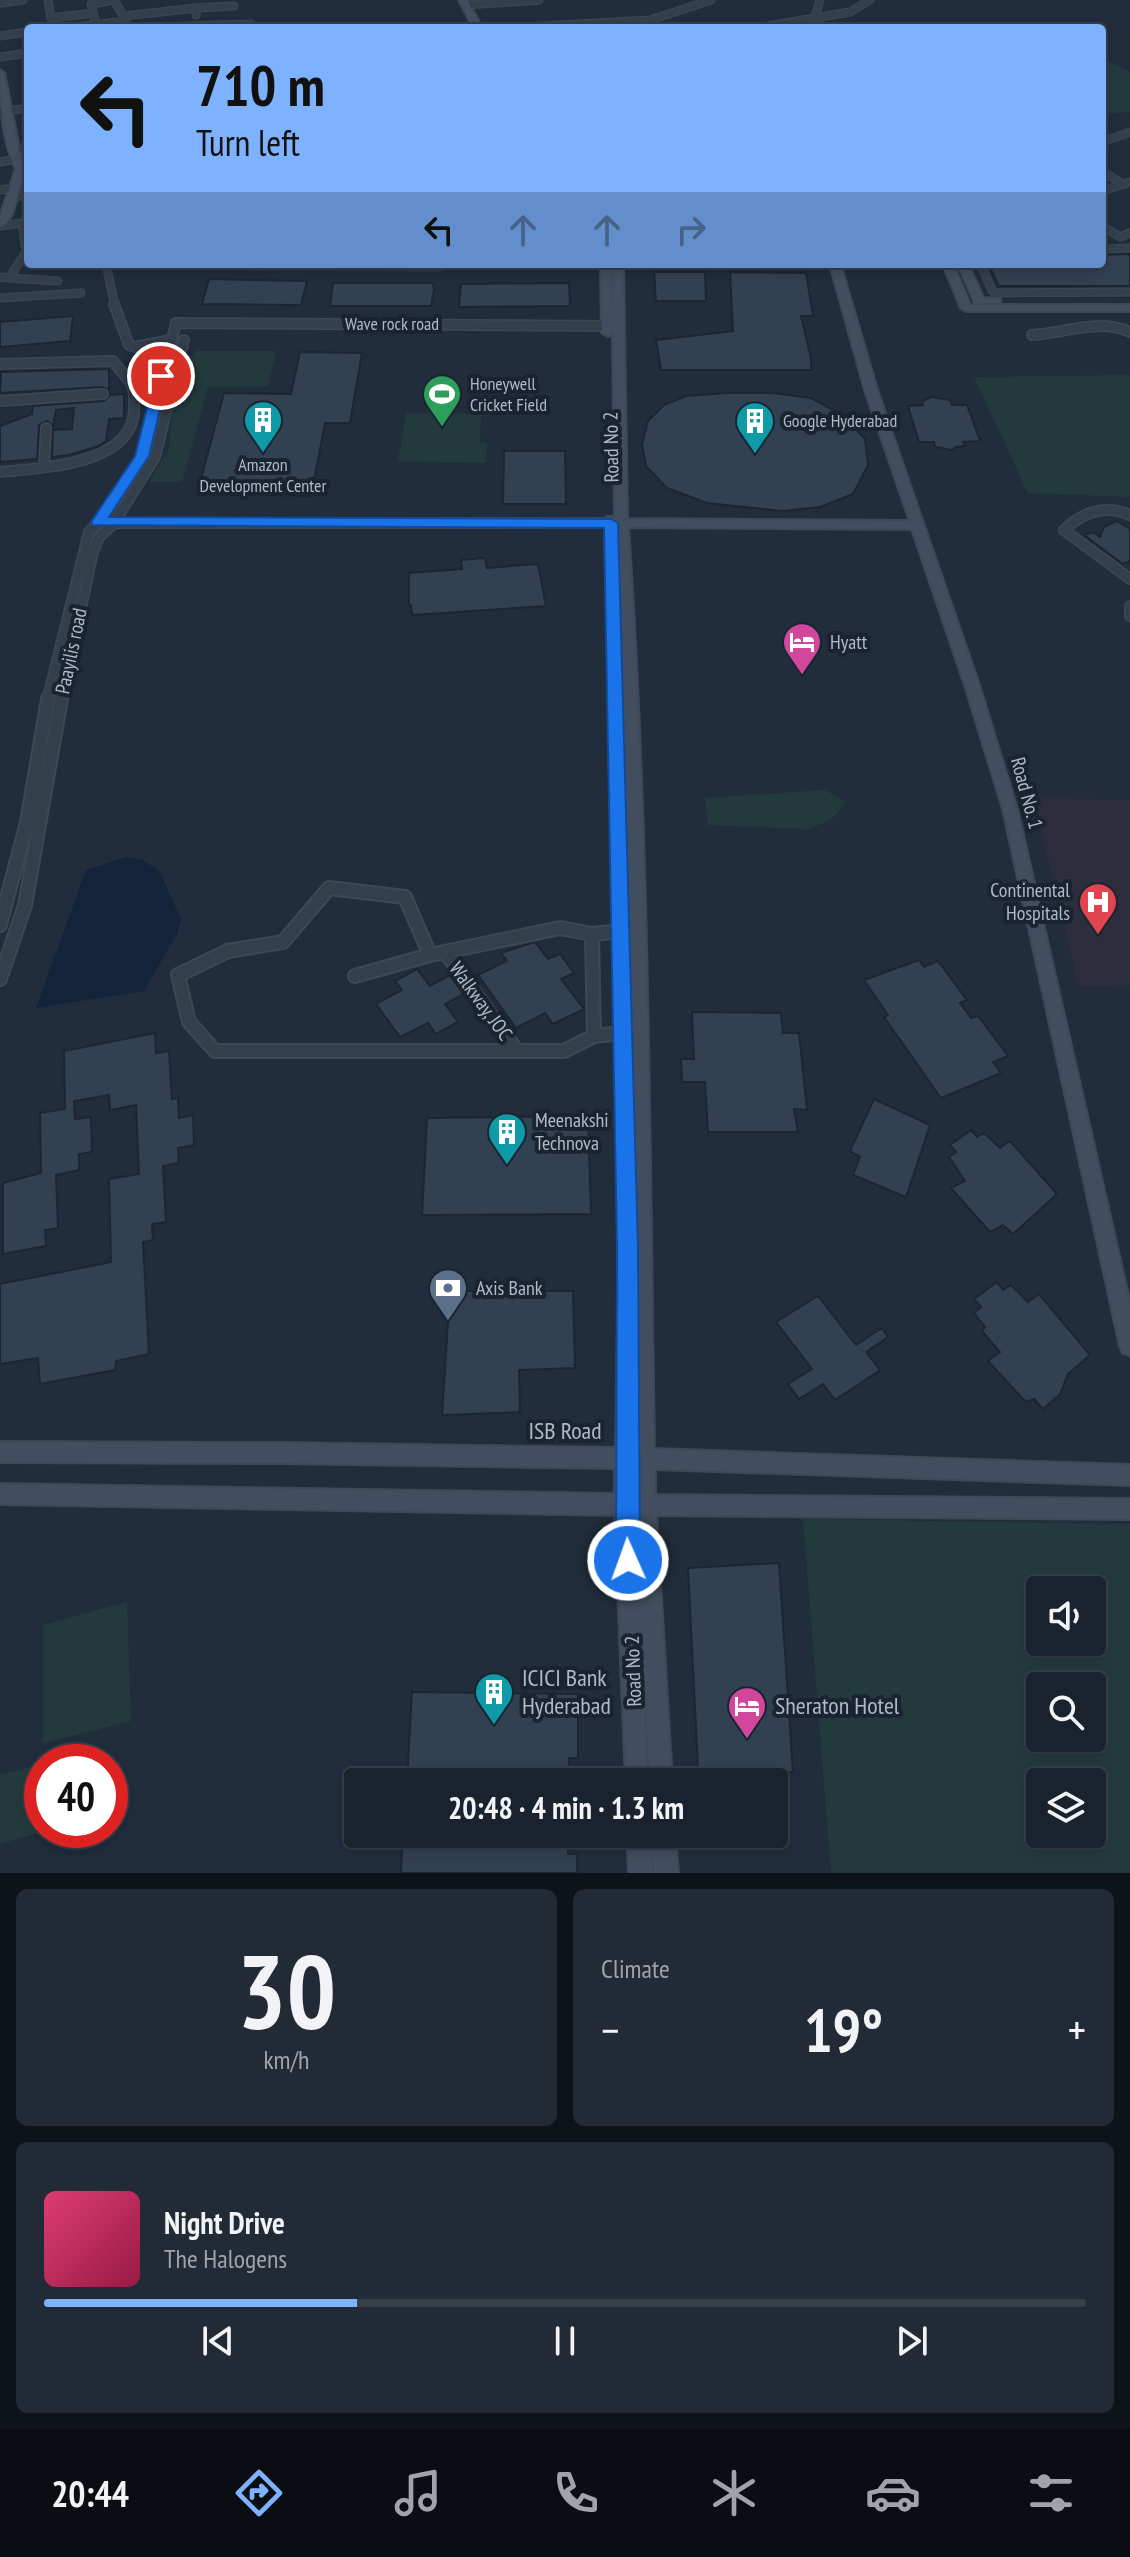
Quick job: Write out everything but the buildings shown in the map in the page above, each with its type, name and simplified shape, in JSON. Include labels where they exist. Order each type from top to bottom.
[{"type":"street","points":[[0,3],[23,0]]},
{"type":"street","points":[[48,0],[51,18],[87,14]]},
{"type":"street","points":[[96,24],[89,6],[114,0],[125,23]]},
{"type":"street","points":[[179,0],[181,9]]},
{"type":"street","points":[[474,24],[462,2],[539,0]]},
{"type":"street","points":[[578,24],[650,20],[711,0]]},
{"type":"street","points":[[814,20],[820,0]]},
{"type":"street","points":[[785,24],[850,12],[870,0]]},
{"type":"street","points":[[125,23],[198,5],[234,6]]},
{"type":"street","points":[[197,23],[198,5]]},
{"type":"street","points":[[125,23],[252,20]]},
{"type":"street","points":[[160,21],[197,23]]},
{"type":"street","points":[[0,36],[24,33]]},
{"type":"street","points":[[0,57],[24,54]]},
{"type":"street","points":[[0,73],[4,111],[21,169],[19,187],[0,225],[24,223]]},
{"type":"street","points":[[4,111],[24,108]]},
{"type":"street","points":[[1106,141],[1130,132]]},
{"type":"street","points":[[0,162],[24,149]]},
{"type":"street","points":[[15,154],[24,157]]},
{"type":"street","points":[[1106,173],[1127,183]]},
{"type":"street","points":[[1106,190],[1127,183]]},
{"type":"street","points":[[0,190],[19,187]]},
{"type":"street","points":[[1106,228],[1120,237],[1130,233]]},
{"type":"street","points":[[1106,249],[1130,248]]},
{"type":"street","points":[[5,277],[24,255]]},
{"type":"street","points":[[107,268],[129,345],[135,347],[171,340]]},
{"type":"street","name":"Road No 2","points":[[606,268],[613,326],[622,1033],[637,1458]]},
{"type":"street","name":"Road No. 1","points":[[836,268],[871,390],[972,685],[1010,809],[1130,1346]]},
{"type":"street","points":[[950,268],[966,308],[1130,292]]},
{"type":"street","points":[[965,268],[979,301],[1130,301]]},
{"type":"street","points":[[983,268],[992,291],[1066,300],[1097,308],[1130,308]]},
{"type":"street","name":"Road No 2","points":[[613,326],[618,271]]},
{"type":"street","points":[[5,277],[58,281]]},
{"type":"street","points":[[0,298],[81,293]]},
{"type":"street","points":[[1066,300],[1070,322],[1075,326]]},
{"type":"street","points":[[1097,308],[1108,321],[1107,325]]},
{"type":"street","name":"Wave rock road","points":[[176,323],[613,326]]},
{"type":"street","name":"Paayilis road","points":[[0,925],[27,822],[51,679],[89,532],[142,456],[176,323]]},
{"type":"street","points":[[1032,335],[1054,334],[1075,326],[1093,328],[1107,325],[1130,332]]},
{"type":"street","name":"Paayilis road","points":[[0,979],[25,905],[65,677],[93,552],[99,537],[114,523],[155,457],[184,340]]},
{"type":"street","points":[[0,364],[113,361],[134,389],[132,427],[121,441],[101,456],[0,472]]},
{"type":"street","points":[[0,401],[103,394]]},
{"type":"street","points":[[44,466],[46,428]]},
{"type":"street","points":[[142,456],[155,457]]},
{"type":"street","points":[[1128,575],[1064,530],[1103,508],[1111,507],[1130,515]]},
{"type":"street","points":[[98,522],[917,525]]},
{"type":"street","name":"Road No 2","points":[[616,523],[628,631],[637,1458],[637,1768]]},
{"type":"street","points":[[1130,606],[1130,616]]},
{"type":"street","points":[[430,955],[405,897],[329,888],[283,942],[250,943],[214,953],[178,975],[178,985],[189,1022],[215,1051],[564,1051],[594,1036],[622,1033]]},
{"type":"street","points":[[355,976],[430,955],[560,928],[592,934],[621,931]]},
{"type":"street","points":[[592,934],[594,1036]]},
{"type":"street","name":"Walkway, JOC","points":[[445,952],[517,1051]]},
{"type":"street","name":"ISB Road","points":[[0,1452],[273,1452],[637,1458],[1130,1475]]},
{"type":"street","points":[[0,1494],[1130,1509]]},
{"type":"street","name":"Road No 2","points":[[635,1504],[660,1768]]},
{"type":"street","points":[[640,1848],[641,1873]]},
{"type":"street","points":[[664,1848],[666,1873]]},
{"type":"shaded area","name":"Continental Hospitals","points":[[1034,798],[1130,800],[1130,987],[1078,986]]},
{"type":"shaded area","points":[[126,857],[143,860],[160,872],[181,919],[177,934],[144,991],[36,1008],[86,870]]},
{"type":"green space","points":[[1106,60],[1130,72],[1130,112],[1106,114]]},
{"type":"green space","points":[[249,268],[445,269],[444,272],[249,271]]},
{"type":"green space","points":[[195,351],[276,351],[268,386],[208,387],[182,482],[149,482],[169,449],[173,407],[188,355],[194,355]]},
{"type":"green space","points":[[1130,375],[1130,497],[1028,493],[974,377]]},
{"type":"green space","name":"Honeywell Cricket Field","points":[[406,413],[482,414],[479,442],[487,443],[486,463],[398,461]]},
{"type":"green space","points":[[825,790],[846,802],[832,819],[809,829],[708,825],[705,798]]},
{"type":"green space","points":[[803,1519],[1130,1524],[1130,1873],[831,1873]]},
{"type":"green space","points":[[127,1602],[131,1721],[43,1743],[43,1625]]},
{"type":"green space","points":[[24,1769],[24,1837],[0,1844],[0,1775]]},
{"type":"place","name":"Honeywell Cricket Field","points":[[442,428]]},
{"type":"place","name":"Amazon Development Center","points":[[263,454]]},
{"type":"place","name":"Google Hyderabad","points":[[755,455]]},
{"type":"place","name":"Hyatt","points":[[802,676]]},
{"type":"place","name":"Continental Hospitals","points":[[1098,936]]},
{"type":"place","name":"Meenakshi Technova","points":[[507,1166]]},
{"type":"place","name":"Axis Bank","points":[[448,1322]]},
{"type":"place","name":"ICICI Bank Hyderabad","points":[[494,1726]]},
{"type":"place","name":"Sheraton Hotel","points":[[747,1740]]},
{"type":"route","points":[[161,376],[142,456],[98,522],[611,523],[628,1248],[625,1504],[628,1560]]}]
